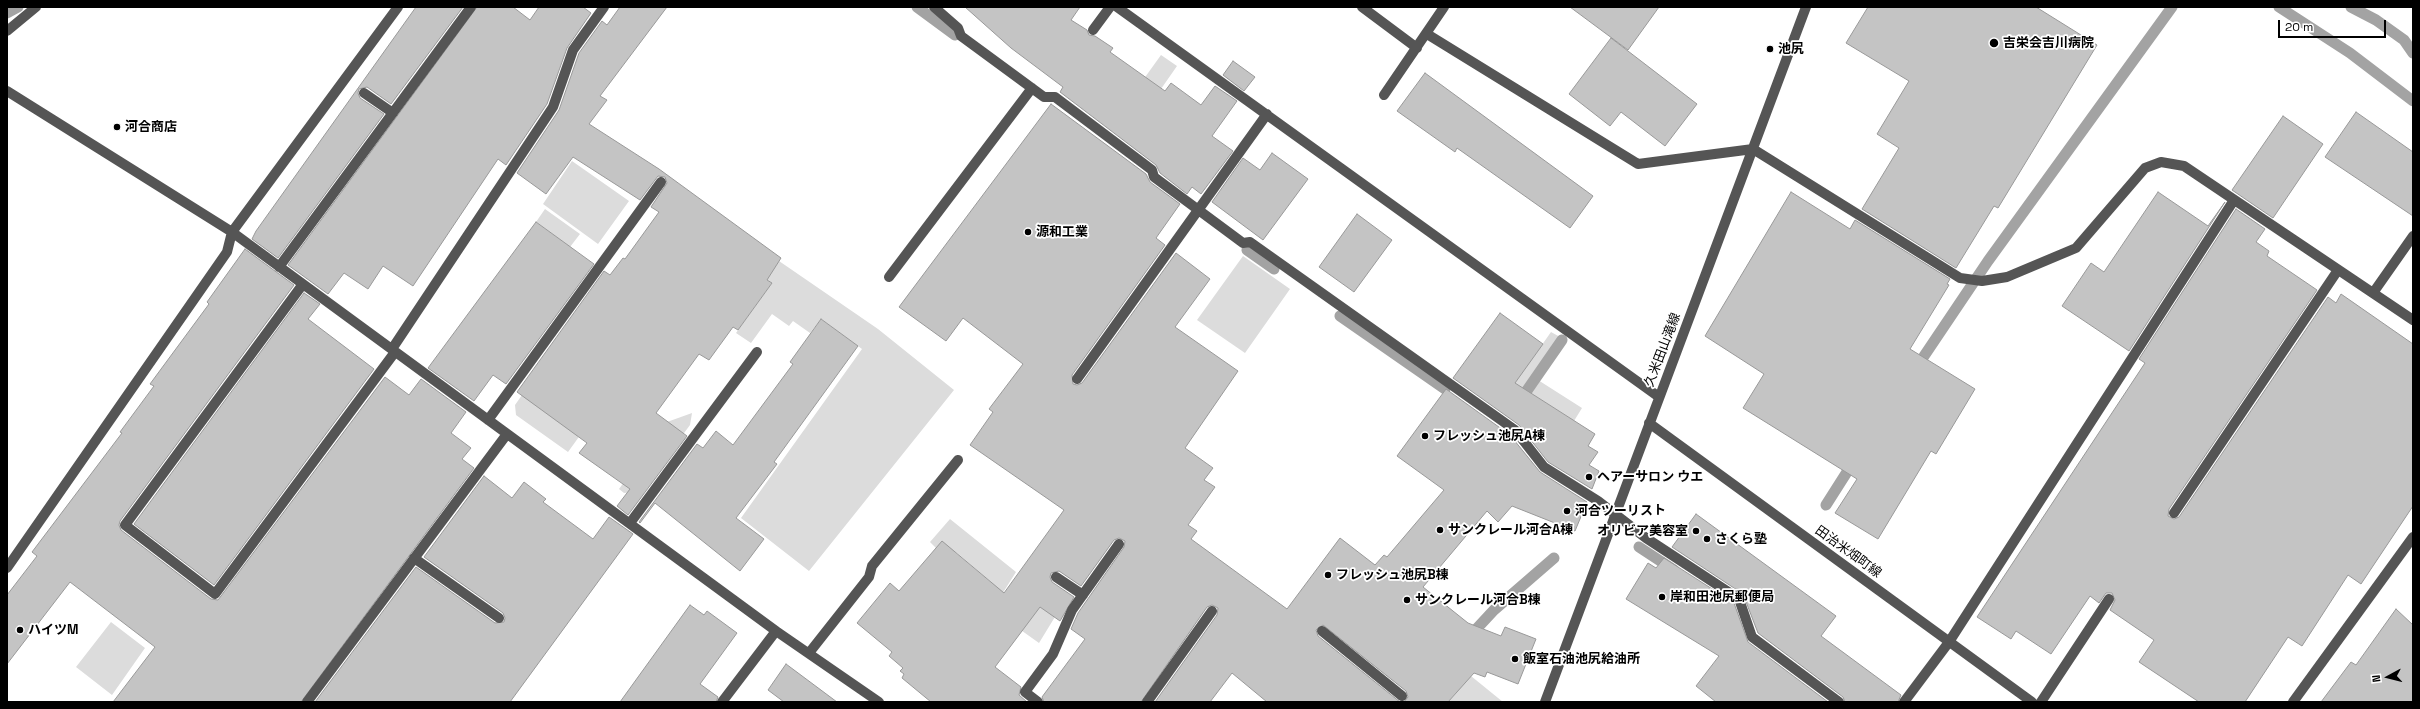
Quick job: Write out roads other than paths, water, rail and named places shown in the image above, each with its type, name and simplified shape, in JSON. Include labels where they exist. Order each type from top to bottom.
[{"type":"street","points":[[7,31],[36,7]]},
{"type":"street","points":[[7,568],[227,252],[232,232],[398,7]]},
{"type":"street","points":[[279,267],[471,7]]},
{"type":"street","points":[[303,284],[125,525],[215,594],[394,351],[552,107],[573,50],[604,7]]},
{"type":"street","points":[[936,7],[958,28],[961,36],[1044,97],[1055,97],[1152,170],[1154,177],[1243,243],[1250,242],[1515,430],[1544,467],[1615,514],[1646,538],[1739,599],[1752,637],[1839,702]]},
{"type":"street","points":[[1093,30],[1110,7]]},
{"type":"street","points":[[1117,7],[1659,397]]},
{"type":"street","points":[[1362,7],[1417,48]]},
{"type":"street","points":[[1384,96],[1444,7]]},
{"type":"street","name":"久米田山滝線","points":[[1545,702],[1806,7]]},
{"type":"street","points":[[1427,34],[1638,164],[1753,149],[1960,278],[1982,281],[2007,277],[2076,248],[2145,168],[2161,162],[2184,166],[2413,320]]},
{"type":"street","points":[[889,277],[1032,88]]},
{"type":"street","points":[[364,93],[393,113]]},
{"type":"street","points":[[9,95],[232,232],[809,654],[879,702]]},
{"type":"street","points":[[1077,379],[1267,114]]},
{"type":"street","points":[[488,420],[661,182]]},
{"type":"street","points":[[1904,702],[1949,642],[2234,200]]},
{"type":"street","points":[[2373,293],[2413,236]]},
{"type":"street","points":[[2174,513],[2338,270]]},
{"type":"street","points":[[630,523],[757,352]]},
{"type":"street","name":"田治米畑町線","points":[[1649,423],[2029,701]]},
{"type":"street","points":[[307,702],[507,434]]},
{"type":"street","points":[[809,654],[869,578],[872,566],[958,460]]},
{"type":"street","points":[[2292,702],[2413,537]]},
{"type":"street","points":[[1038,702],[1025,692],[1053,654],[1072,610],[1119,544]]},
{"type":"street","points":[[414,558],[499,618]]},
{"type":"street","points":[[1056,577],[1083,595]]},
{"type":"street","points":[[2041,702],[2109,599]]},
{"type":"street","points":[[1147,702],[1212,611]]},
{"type":"street","points":[[722,702],[776,630]]},
{"type":"street","points":[[1322,631],[1402,696]]},
{"type":"waterway","points":[[7,13],[18,7]]},
{"type":"waterway","points":[[917,7],[955,35]]},
{"type":"waterway","points":[[1916,368],[1988,261],[2172,7]]},
{"type":"waterway","points":[[2279,7],[2350,53],[2413,101]]},
{"type":"waterway","points":[[2351,7],[2376,20],[2404,40],[2413,53]]},
{"type":"waterway","points":[[1247,250],[1274,269]]},
{"type":"waterway","points":[[1340,316],[1445,389]]},
{"type":"waterway","points":[[1519,402],[1562,340]]},
{"type":"waterway","points":[[1826,505],[1854,461]]},
{"type":"waterway","points":[[1639,547],[1674,570]]},
{"type":"waterway","points":[[1468,638],[1494,610],[1554,558]]},
{"type":"place","name":"吉栄会吉川病院","points":[[1994,43]]},
{"type":"place","name":"池尻","points":[[1770,49]]},
{"type":"place","name":"河合商店","points":[[117,127]]},
{"type":"place","name":"源和工業","points":[[1028,232]]},
{"type":"place","name":"フレッシュ池尻A棟","points":[[1425,436]]},
{"type":"place","name":"ヘアーサロン ウエ","points":[[1589,477]]},
{"type":"place","name":"河合ツーリスト","points":[[1567,511]]},
{"type":"place","name":"サンクレール河合A棟","points":[[1440,530]]},
{"type":"place","name":"オリビア美容室","points":[[1696,531]]},
{"type":"place","name":"さくら塾","points":[[1707,539]]},
{"type":"place","name":"フレッシュ池尻B棟","points":[[1328,575]]},
{"type":"place","name":"岸和田池尻郵便局","points":[[1662,597]]},
{"type":"place","name":"サンクレール河合B棟","points":[[1407,600]]},
{"type":"place","name":"ハイツM","points":[[20,630]]},
{"type":"place","name":"飯室石油池尻給油所","points":[[1515,659]]}]
